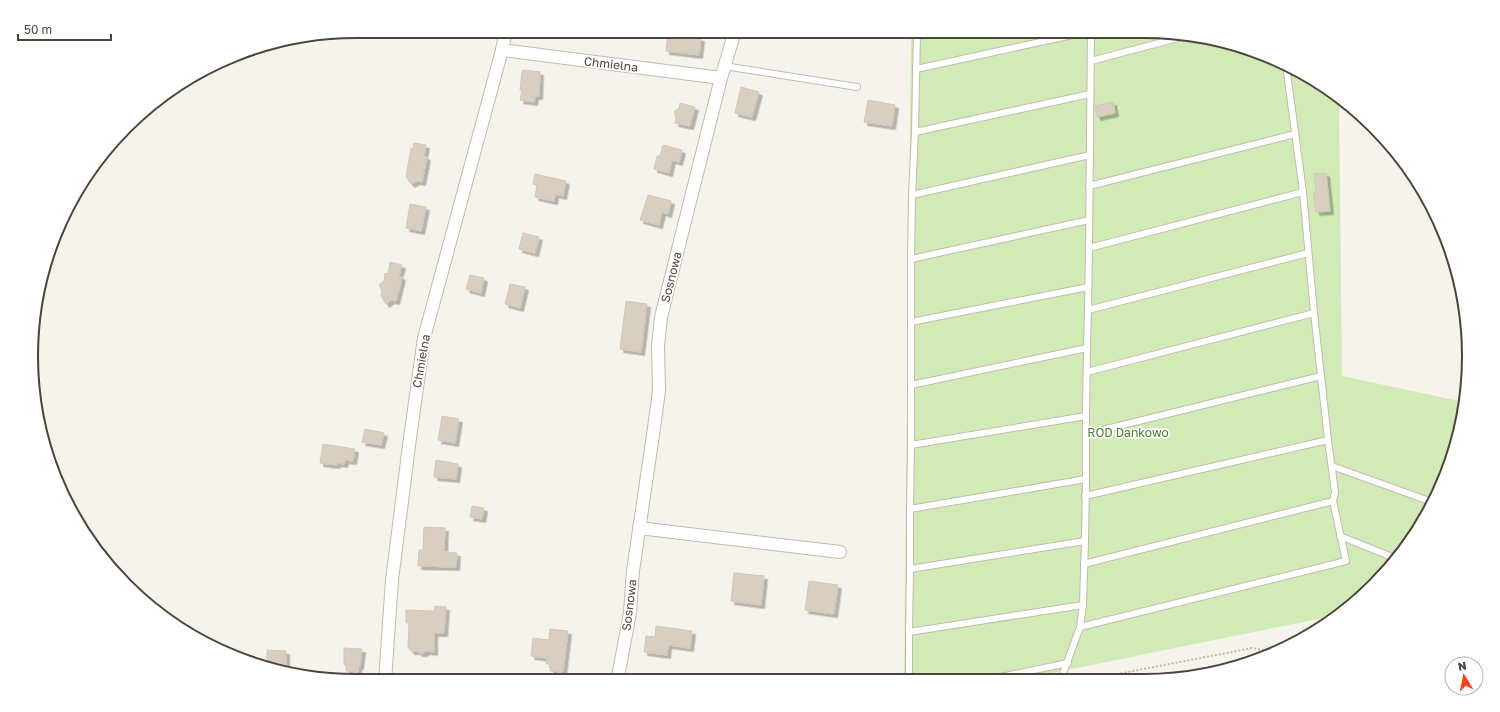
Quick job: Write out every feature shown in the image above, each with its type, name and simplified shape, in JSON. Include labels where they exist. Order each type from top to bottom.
[{"type":"street","name":"Chmielna","points":[[385,674],[392,580],[424,338],[505,38]]},
{"type":"street","name":"Sosnowa","points":[[619,674],[630,613],[633,571],[659,391],[658,346],[661,317],[733,38]]},
{"type":"street","name":"Chmielna","points":[[502,50],[723,72]]},
{"type":"street","points":[[639,528],[840,552]]},
{"type":"lane","points":[[909,674],[911,259],[917,38]]},
{"type":"lane","points":[[916,69],[1059,38]]},
{"type":"lane","points":[[1063,674],[1080,627],[1083,605],[1086,479],[1091,38]]},
{"type":"lane","points":[[1091,61],[1172,40]]},
{"type":"lane","points":[[723,72],[858,87]]},
{"type":"lane","points":[[1080,627],[1346,561],[1333,501],[1334,492],[1332,466],[1314,314],[1303,192],[1287,72]]},
{"type":"lane","points":[[915,132],[1090,94]]},
{"type":"lane","points":[[1089,186],[1295,134]]},
{"type":"lane","points":[[912,195],[1090,155]]},
{"type":"lane","points":[[1088,248],[1303,192]]},
{"type":"lane","points":[[911,259],[1089,220]]},
{"type":"lane","points":[[1088,310],[1308,253]]},
{"type":"lane","points":[[911,322],[1088,287]]},
{"type":"lane","points":[[1087,372],[1314,314]]},
{"type":"lane","points":[[911,385],[1087,348]]},
{"type":"lane","points":[[1086,434],[1321,376]]},
{"type":"lane","points":[[911,445],[1086,416]]},
{"type":"lane","points":[[1085,496],[1328,440]]},
{"type":"lane","points":[[1332,466],[1427,500]]},
{"type":"lane","points":[[910,509],[1086,479]]},
{"type":"lane","points":[[1084,564],[1333,501]]},
{"type":"lane","points":[[1340,536],[1391,556]]},
{"type":"lane","points":[[910,569],[1085,541]]},
{"type":"lane","points":[[909,632],[1083,605]]},
{"type":"lane","points":[[1015,674],[1068,663]]},
{"type":"path","points":[[1118,674],[1252,648],[1265,650]]},
{"type":"green space","name":"ROD Dankowo","points":[[911,38],[1144,38],[1206,44],[1266,62],[1303,81],[1338,104],[1342,376],[1459,401],[1451,438],[1438,478],[1419,515],[1396,550],[1369,581],[1354,595],[1324,618],[1048,674],[904,674]]},
{"type":"building","points":[[667,38],[701,38],[699,55],[666,51]]},
{"type":"building","points":[[522,71],[540,72],[539,96],[535,96],[534,102],[520,100],[522,90],[520,90]]},
{"type":"building","points":[[741,87],[759,92],[752,117],[735,113]]},
{"type":"building","points":[[868,100],[895,105],[892,126],[864,122]]},
{"type":"building","points":[[1113,102],[1115,113],[1097,117],[1095,106]]},
{"type":"building","points":[[680,103],[695,107],[690,126],[675,123],[676,118],[674,111],[679,109]]},
{"type":"building","points":[[414,143],[426,145],[424,156],[427,157],[422,182],[417,181],[411,184],[406,177],[411,148],[413,149]]},
{"type":"building","points":[[663,145],[682,150],[679,162],[672,160],[669,173],[654,169],[657,156],[660,156]]},
{"type":"building","points":[[1326,173],[1330,211],[1316,212],[1313,193],[1316,193],[1314,174]]},
{"type":"building","points":[[535,174],[566,181],[563,196],[555,194],[554,201],[535,197],[537,185],[533,184]]},
{"type":"building","points":[[648,195],[671,201],[668,214],[662,212],[659,225],[640,220]]},
{"type":"building","points":[[410,204],[426,207],[421,231],[406,228]]},
{"type":"building","points":[[523,233],[539,237],[535,253],[519,249]]},
{"type":"building","points":[[390,262],[402,265],[399,276],[402,277],[396,301],[391,300],[386,304],[381,296],[382,290],[379,285],[384,281],[385,273],[388,274]]},
{"type":"building","points":[[470,275],[484,278],[481,293],[466,289]]},
{"type":"building","points":[[510,284],[525,287],[520,308],[505,304]]},
{"type":"building","points":[[626,301],[647,304],[641,352],[620,349]]},
{"type":"building","points":[[442,416],[459,419],[455,443],[438,440]]},
{"type":"building","points":[[365,429],[384,433],[381,445],[362,442]]},
{"type":"building","points":[[323,444],[355,449],[353,461],[345,460],[344,464],[337,463],[337,465],[320,463]]},
{"type":"building","points":[[436,460],[458,464],[456,479],[434,477]]},
{"type":"building","points":[[472,506],[484,508],[482,519],[470,517]]},
{"type":"building","points":[[424,527],[445,528],[444,552],[457,553],[456,567],[418,566],[419,550],[423,550]]},
{"type":"building","points":[[734,573],[764,576],[761,605],[731,601]]},
{"type":"building","points":[[809,581],[838,585],[834,614],[805,610]]},
{"type":"building","points":[[435,606],[446,607],[444,633],[434,633],[434,652],[426,651],[424,653],[419,653],[417,651],[411,651],[408,647],[409,623],[406,623],[406,610],[434,611]]},
{"type":"building","points":[[656,626],[692,631],[690,648],[668,645],[667,655],[644,652],[646,636],[655,637]]},
{"type":"building","points":[[550,629],[568,631],[563,672],[550,671],[551,664],[546,664],[547,658],[531,656],[533,638],[549,640]]},
{"type":"building","points":[[344,648],[362,649],[358,672],[346,671],[346,665],[344,665]]},
{"type":"building","points":[[267,650],[286,651],[286,666],[267,661]]}]
